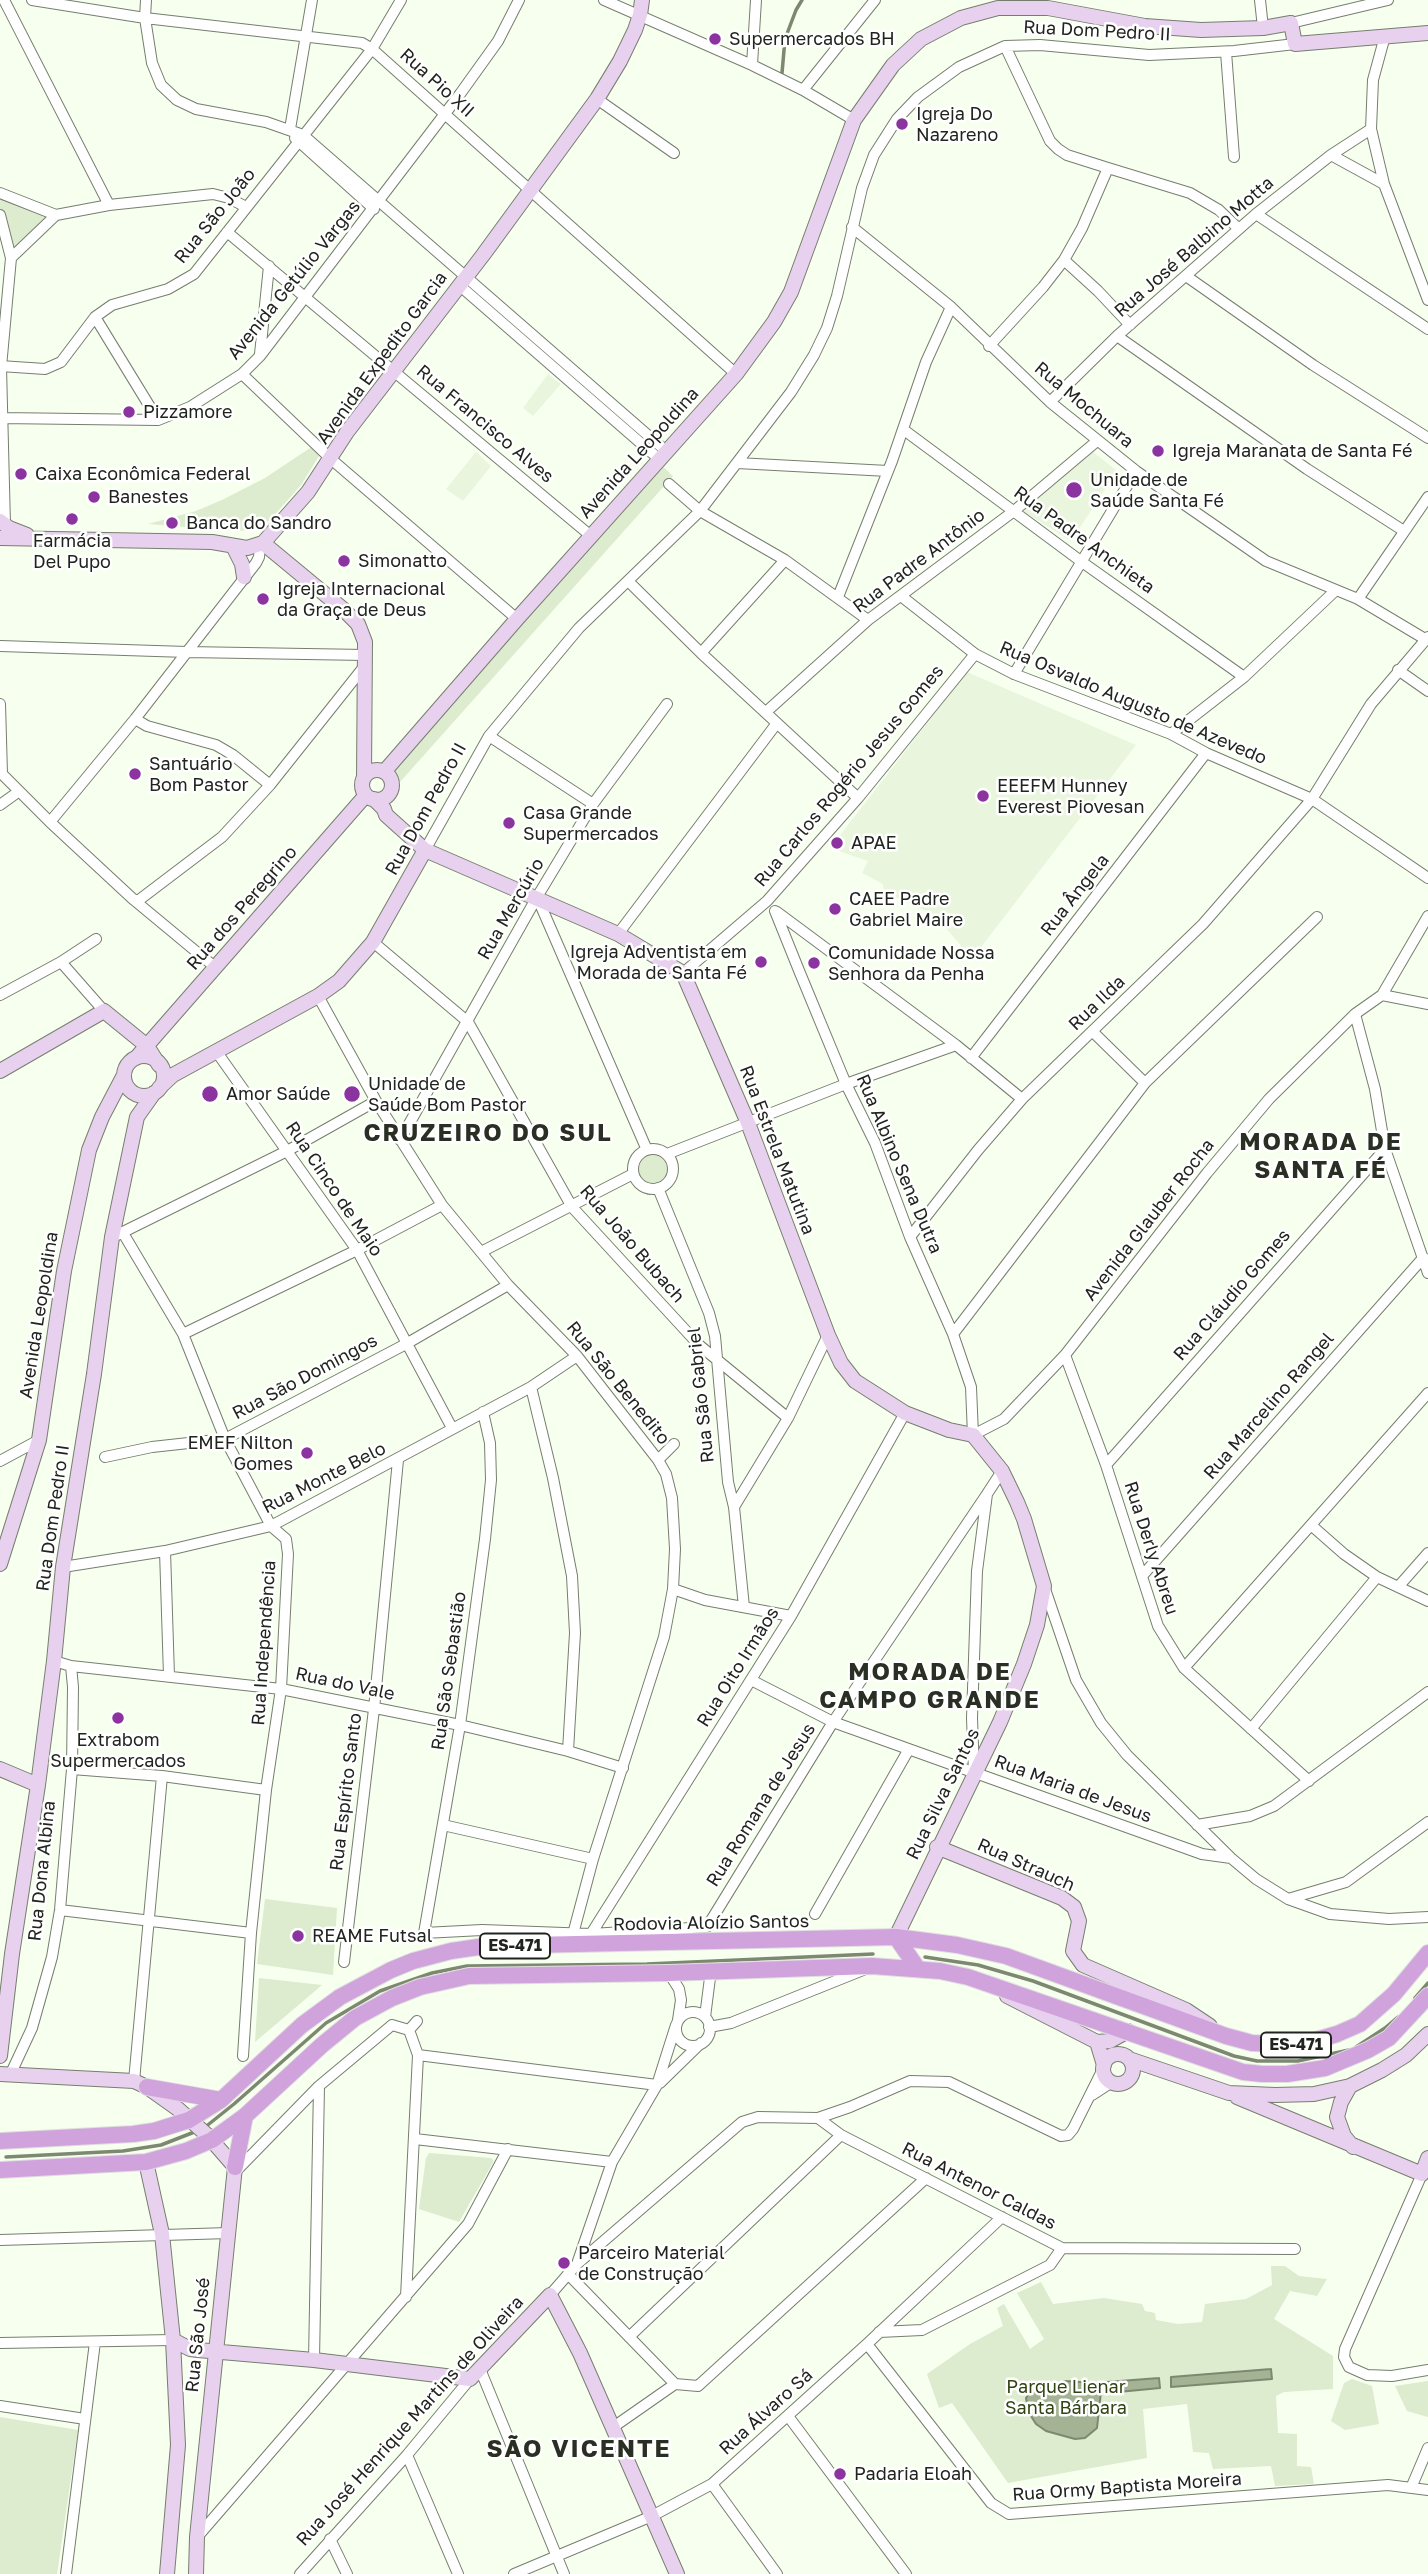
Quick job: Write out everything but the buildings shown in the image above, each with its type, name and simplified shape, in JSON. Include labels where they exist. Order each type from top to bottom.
[{"type":"main road","points":[[872,1966],[896,1937],[918,1969]]},
{"type":"main road","name":"Rodovia Aloízio Santos","points":[[0,2141],[133,2134],[191,2123],[302,2025],[340,1997],[413,1961],[485,1946],[896,1937],[957,1945],[1006,1956],[1242,2072],[1262,2074],[1303,2072],[1345,2061],[1389,2038],[1428,1996]]},
{"type":"main road","name":"Rodovia Aloízio Santos","points":[[1,2169],[146,2162],[186,2151],[245,2116],[321,2045],[355,2018],[392,1998],[420,1987],[469,1976],[872,1966],[918,1969],[968,1977],[1252,2043],[1300,2045],[1360,2024],[1394,1994],[1428,1953]]},
{"type":"main road","points":[[140,2084],[221,2099]]},
{"type":"main road","points":[[235,2169],[245,2116]]},
{"type":"street","points":[[4,0],[108,205]]},
{"type":"street","name":"Rua Pio XII","points":[[32,0],[145,18],[351,40],[372,49],[736,374]]},
{"type":"street","points":[[146,0],[145,18],[152,63],[161,85],[177,100],[197,109],[266,122],[290,130],[463,281],[565,378],[663,455]]},
{"type":"street","points":[[290,130],[312,0]]},
{"type":"street","name":"Rua São João","points":[[1,367],[45,369],[61,362],[95,317],[112,305],[181,283],[194,274],[372,49],[401,0]]},
{"type":"street","name":"Avenida Getúlio Vargas","points":[[2,418],[158,420],[190,407],[243,374],[260,356],[445,114],[498,41],[519,0]]},
{"type":"street","points":[[604,0],[641,7],[803,90],[853,120]]},
{"type":"street","points":[[752,65],[756,0]]},
{"type":"street","points":[[803,90],[875,0]]},
{"type":"street","points":[[1260,0],[1263,28]]},
{"type":"street","points":[[1295,44],[1291,23],[1388,0]]},
{"type":"street","name":"Avenida Leopoldina","points":[[384,772],[736,374],[774,322],[791,292],[853,120],[893,65],[921,39],[961,18],[998,8],[1058,5],[1144,26],[1201,30],[1263,28],[1291,23]]},
{"type":"street","name":"Avenida Expedito Garcia","points":[[262,545],[302,501],[347,432],[463,281],[597,99],[620,61],[641,7]]},
{"type":"street","name":"Rua Dom Pedro II","points":[[12,1954],[38,1785],[63,1567],[137,1117],[157,1090],[173,1075],[318,996],[339,981],[373,942],[489,736],[579,628],[700,511],[791,392],[827,328],[862,188],[874,155],[897,119],[918,97],[959,67],[1006,46],[1040,45],[1149,55],[1226,52],[1428,33]]},
{"type":"street","points":[[1385,36],[1373,80],[1371,129],[1384,184],[1428,299]]},
{"type":"street","points":[[1006,46],[1050,141],[1067,155],[1190,193],[1204,200],[1239,229]]},
{"type":"street","points":[[1226,52],[1234,157]]},
{"type":"street","points":[[597,99],[674,153]]},
{"type":"street","name":"Rua José Balbino Motta","points":[[1050,402],[1130,325],[1256,214],[1331,155],[1371,129]]},
{"type":"street","points":[[1331,155],[1384,184]]},
{"type":"street","points":[[989,346],[1064,260],[1082,228],[1108,168]]},
{"type":"street","points":[[0,193],[56,215],[108,205],[213,194],[246,206]]},
{"type":"street","points":[[1256,214],[1428,329]]},
{"type":"street","points":[[0,215],[11,258],[1,367],[2,528],[38,538],[262,545],[358,624],[365,642],[362,790],[378,800],[386,815],[425,850],[618,934],[683,973]]},
{"type":"street","points":[[11,258],[56,215]]},
{"type":"street","name":"Rua Mochuara","points":[[852,227],[951,307],[1050,402],[1136,471],[1266,561],[1358,599],[1427,638]]},
{"type":"street","name":"Rua Francisco Alves","points":[[227,232],[591,536]]},
{"type":"street","points":[[1064,260],[1130,325]]},
{"type":"street","points":[[260,356],[269,266]]},
{"type":"street","points":[[1186,276],[1313,366],[1428,438]]},
{"type":"street","points":[[463,281],[573,368],[663,455]]},
{"type":"street","points":[[838,597],[904,430],[926,362],[951,307]]},
{"type":"street","points":[[95,317],[158,420]]},
{"type":"street","points":[[1117,337],[1307,468],[1404,531]]},
{"type":"street","points":[[565,378],[573,368]]},
{"type":"street","points":[[243,374],[331,459],[517,619]]},
{"type":"street","points":[[582,392],[589,382]]},
{"type":"street","name":"Rua Padre Anchieta","points":[[904,430],[1082,562],[1244,677]]},
{"type":"street","name":"Rua Padre Antônio","points":[[766,712],[868,620],[1014,511],[1097,441]]},
{"type":"street","points":[[737,463],[888,471]]},
{"type":"street","points":[[1014,674],[1136,471]]},
{"type":"street","points":[[670,484],[700,511],[785,560],[868,620]]},
{"type":"street","points":[[1358,599],[1428,497]]},
{"type":"street","points":[[50,822],[187,652],[259,557],[262,545]]},
{"type":"street","points":[[233,546],[242,564],[243,578]]},
{"type":"street","points":[[701,653],[785,560]]},
{"type":"street","points":[[628,581],[701,653],[858,798]]},
{"type":"street","points":[[1171,734],[1244,677],[1336,590]]},
{"type":"street","name":"Rua Osvaldo Augusto de Azevedo","points":[[901,596],[975,654],[1014,674],[1171,734],[1206,753],[1312,799],[1428,878]]},
{"type":"street","name":"Rua Ilda","points":[[910,1237],[1022,1099],[1203,924],[1312,799],[1346,742],[1398,670],[1427,638]]},
{"type":"street","points":[[0,646],[187,652],[364,662]]},
{"type":"street","name":"Rua Carlos Rogério Jesus Gomes","points":[[683,973],[767,901],[858,798],[975,654]]},
{"type":"street","points":[[134,900],[139,900],[222,837],[270,785],[364,662]]},
{"type":"street","points":[[1398,670],[1428,691]]},
{"type":"street","points":[[0,704],[1,774],[134,900],[216,968]]},
{"type":"street","name":"Rua Mercúrio","points":[[400,1140],[537,897],[593,804],[667,704]]},
{"type":"street","points":[[135,719],[147,726],[216,745],[270,785]]},
{"type":"street","points":[[618,934],[776,723]]},
{"type":"street","points":[[489,736],[593,804]]},
{"type":"street","name":"Rua Ângela","points":[[971,1058],[1206,753]]},
{"type":"street","points":[[364,776],[377,770],[384,772],[391,783],[378,800]]},
{"type":"street","points":[[0,805],[18,792]]},
{"type":"street","name":"Rua dos Peregrino","points":[[136,1058],[216,968],[378,800]]},
{"type":"street","points":[[537,897],[647,1150]]},
{"type":"street","points":[[767,901],[775,911],[956,1045],[1022,1099]]},
{"type":"street","name":"Rua Albino Sena Dutra","points":[[775,911],[846,1084],[875,1143],[910,1237],[953,1334],[971,1387],[973,1435]]},
{"type":"street","points":[[953,1334],[1145,1083],[1317,916]]},
{"type":"street","points":[[1428,916],[1382,995],[1428,1004]]},
{"type":"street","points":[[0,995],[61,962],[96,939]]},
{"type":"street","name":"Rua João Bubach","points":[[373,942],[468,1022],[572,1207],[683,1330],[788,1418]]},
{"type":"street","points":[[61,962],[103,1011],[148,1046],[159,1065],[163,1078],[157,1090],[144,1096],[134,1094],[127,1086],[124,1075],[128,1065],[136,1058],[147,1057],[159,1065]]},
{"type":"street","name":"Rua Estrela Matutina","points":[[683,973],[748,1124],[841,1363],[855,1381],[905,1413],[949,1430],[973,1435]]},
{"type":"street","name":"Avenida Glauber Rocha","points":[[973,1435],[1004,1419],[1065,1355],[1207,1173],[1269,1099],[1355,1014],[1382,995]]},
{"type":"street","name":"Rua São Benedito","points":[[318,996],[376,1101],[442,1205],[508,1285],[577,1356],[659,1460],[666,1474],[672,1498],[675,1549],[673,1589],[664,1637],[593,1859],[573,1934]]},
{"type":"street","points":[[0,1072],[103,1011]]},
{"type":"street","points":[[1355,1014],[1375,1089],[1385,1149],[1428,1273]]},
{"type":"street","points":[[1093,1032],[1145,1083]]},
{"type":"street","points":[[667,1154],[846,1084],[956,1045]]},
{"type":"street","name":"Rua Cinco de Maio","points":[[216,1051],[357,1250],[452,1428]]},
{"type":"street","name":"Avenida Leopoldina","points":[[0,1564],[39,1440],[64,1271],[89,1150],[102,1117],[124,1075]]},
{"type":"street","points":[[118,1235],[287,1151],[376,1101]]},
{"type":"street","points":[[658,1149],[667,1154],[672,1163],[672,1174],[667,1183],[659,1188],[643,1187],[633,1174],[635,1159],[647,1150],[658,1149]]},
{"type":"street","name":"Rua Cláudio Gomes","points":[[1106,1465],[1385,1149]]},
{"type":"street","points":[[481,1252],[633,1174]]},
{"type":"street","name":"Rua São Gabriel","points":[[659,1188],[709,1313],[718,1362],[728,1482],[734,1507],[744,1607]]},
{"type":"street","points":[[183,1334],[357,1250],[442,1205]]},
{"type":"street","name":"Rua Independência","points":[[118,1235],[183,1334],[225,1439],[271,1526],[286,1539],[288,1554],[281,1689],[266,1790],[251,1933],[243,2056]]},
{"type":"street","name":"Rua Marcelino Rangel","points":[[1142,1576],[1425,1259]]},
{"type":"street","name":"Rua São Domingos","points":[[105,1457],[152,1447],[225,1439],[406,1344],[508,1285]]},
{"type":"street","points":[[734,1507],[788,1418],[828,1335]]},
{"type":"street","name":"Rua Derly Abreu","points":[[1065,1355],[1106,1465],[1158,1626],[1184,1668],[1309,1781]]},
{"type":"street","name":"Rua Monte Belo","points":[[63,1567],[165,1551],[271,1526],[531,1387],[577,1356]]},
{"type":"street","points":[[531,1387],[553,1478],[572,1576],[575,1633],[568,1751]]},
{"type":"street","points":[[1184,1668],[1428,1392]]},
{"type":"street","name":"Rua São Sebastião","points":[[483,1412],[490,1443],[491,1480],[460,1725],[424,1933],[534,1930],[573,1934]]},
{"type":"street","name":"Rua Oito Irmãos","points":[[591,1934],[791,1616],[905,1413]]},
{"type":"street","points":[[973,1435],[1002,1471],[1024,1519],[1076,1680],[1101,1723],[1127,1755],[1231,1858],[1256,1879],[1288,1899],[1330,1914],[1389,1919],[1428,1917]]},
{"type":"street","points":[[0,1461],[39,1440]]},
{"type":"street","points":[[659,1460],[674,1444]]},
{"type":"street","name":"Rua Espírito Santo","points":[[344,1962],[374,1709],[398,1460]]},
{"type":"street","name":"Rua Romana de Jesus","points":[[591,1934],[707,1927],[833,1722],[1002,1471]]},
{"type":"street","points":[[974,1773],[972,1718],[977,1571],[987,1494]]},
{"type":"street","points":[[1311,1525],[1377,1577],[1428,1601]]},
{"type":"street","points":[[165,1551],[169,1676]]},
{"type":"street","points":[[1398,1587],[1428,1553]]},
{"type":"street","points":[[1251,1729],[1377,1577]]},
{"type":"street","name":"Rua Silva Santos","points":[[896,1937],[937,1847],[1000,1722],[1037,1625],[1044,1586]]},
{"type":"street","points":[[673,1589],[705,1600],[791,1616]]},
{"type":"street","name":"Rua do Vale","points":[[54,1661],[71,1666],[281,1689],[460,1725],[568,1751],[623,1768]]},
{"type":"street","name":"Rua Dona Albina","points":[[6,2073],[32,2028],[52,1957],[60,1910],[72,1769],[71,1666]]},
{"type":"street","name":"Rua Maria de Jesus","points":[[751,1680],[833,1722],[1202,1854],[1231,1858]]},
{"type":"street","points":[[1197,1825],[1250,1816],[1273,1805],[1428,1692]]},
{"type":"street","points":[[815,1914],[909,1749]]},
{"type":"street","points":[[0,1769],[38,1785]]},
{"type":"street","points":[[72,1769],[162,1776],[266,1790]]},
{"type":"street","points":[[140,2084],[162,1776]]},
{"type":"street","points":[[1288,1899],[1346,1882],[1428,1822]]},
{"type":"street","points":[[443,1825],[593,1859]]},
{"type":"street","name":"Rua Strauch","points":[[937,1847],[1062,1898],[1074,1907],[1079,1921],[1073,1951],[1083,1965],[1186,2010],[1226,2036]]},
{"type":"street","points":[[60,1910],[251,1933]]},
{"type":"street","points":[[573,1934],[591,1934]]},
{"type":"street","name":"Rua Dona Albina","points":[[0,2056],[12,1954]]},
{"type":"street","points":[[677,2023],[691,2012],[707,2022],[731,2023],[872,1966]]},
{"type":"street","points":[[657,2085],[703,2042],[709,2032],[707,2022],[711,1970]]},
{"type":"street","points":[[577,2263],[612,2162],[657,2085],[677,2023],[681,2000],[670,1973]]},
{"type":"street","points":[[968,1977],[1097,2042],[1110,2042],[1132,2017]]},
{"type":"street","points":[[1127,1985],[1132,1990],[1127,2057],[1133,2068],[1130,2077]]},
{"type":"street","points":[[409,2030],[417,2021]]},
{"type":"street","points":[[677,2023],[677,2035],[684,2043],[694,2045],[703,2042]]},
{"type":"street","points":[[6,2073],[140,2084],[178,2109],[209,2137],[235,2169],[319,2086],[392,2025],[409,2030]]},
{"type":"street","points":[[406,2297],[418,2055],[409,2030]]},
{"type":"street","points":[[1229,2093],[1314,2094],[1350,2086],[1405,2055],[1428,2034]]},
{"type":"street","points":[[1097,2042],[1104,2074],[1112,2082],[1122,2083],[1151,2067]]},
{"type":"street","points":[[677,2574],[580,2353],[550,2295],[577,2263],[742,2122],[758,2117],[818,2118],[910,2081],[949,2081],[1061,2136],[1068,2135],[1090,2097],[1106,2060],[1115,2054],[1229,2093],[1422,2175]]},
{"type":"street","points":[[418,2055],[657,2085]]},
{"type":"street","points":[[1090,2097],[1112,2082]]},
{"type":"street","points":[[314,2360],[319,2086]]},
{"type":"street","points":[[1350,2086],[1341,2102],[1337,2117],[1344,2136],[1354,2147]]},
{"type":"street","name":"Rua Antenor Caldas","points":[[818,2118],[841,2135],[1062,2248],[1295,2249]]},
{"type":"street","points":[[629,2337],[841,2135]]},
{"type":"street","points":[[415,2139],[612,2162]]},
{"type":"street","points":[[197,2537],[468,2224],[508,2149]]},
{"type":"street","points":[[1428,2158],[1345,2349],[1347,2364],[1362,2373],[1392,2376],[1428,2370]]},
{"type":"street","name":"Rua São José","points":[[146,2162],[162,2234],[173,2340],[178,2445],[167,2574]]},
{"type":"street","name":"Rua São José","points":[[196,2574],[197,2537],[235,2169]]},
{"type":"street","points":[[612,2428],[676,2384],[698,2386],[926,2178]]},
{"type":"street","name":"Rua Álvaro Sá","points":[[514,2574],[652,2516],[712,2484],[1002,2217]]},
{"type":"street","points":[[0,2240],[229,2233]]},
{"type":"street","points":[[879,2332],[922,2330],[1050,2265],[1062,2248]]},
{"type":"street","points":[[568,2274],[676,2384]]},
{"type":"street","name":"Rua José Henrique Martins de Oliveira","points":[[300,2574],[407,2455],[475,2374],[550,2295]]},
{"type":"street","points":[[0,2343],[173,2340],[190,2349],[344,2365],[475,2374],[564,2574]]},
{"type":"street","points":[[66,2574],[95,2342]]},
{"type":"street","name":"Rua Ormy Baptista Moreira","points":[[867,2344],[991,2502],[1009,2514],[1388,2485],[1428,2490]]},
{"type":"street","points":[[0,2406],[85,2419]]},
{"type":"street","points":[[788,2416],[906,2574]]},
{"type":"street","points":[[1411,2488],[1428,2448]]},
{"type":"street","points":[[407,2455],[458,2574]]},
{"type":"street","points":[[712,2484],[777,2574]]},
{"type":"street","points":[[330,2539],[347,2574]]},
{"type":"shaded area","points":[[548,374],[561,384],[533,416],[523,408]]},
{"type":"shaded area","name":"Unidade de Saúde Santa Fé","points":[[1092,451],[1117,471],[1071,541],[1021,510]]},
{"type":"shaded area","points":[[476,452],[491,466],[463,501],[446,489]]},
{"type":"shaded area","name":"EEEFM Hunney Everest Piovesan","points":[[967,672],[1136,745],[972,959],[935,915],[884,892],[883,884],[862,873],[868,861],[830,848]]},
{"type":"shaded area","points":[[1271,2369],[1272,2379],[1171,2387],[1171,2377]]},
{"type":"shaded area","points":[[1159,2378],[1160,2388],[1108,2393],[1107,2382]]},
{"type":"shaded area","points":[[1067,2381],[1092,2383],[1101,2392],[1097,2428],[1085,2438],[1075,2439],[1046,2431],[1036,2424],[1029,2413],[1026,2398],[1032,2389]]},
{"type":"green space","points":[[0,193],[56,215],[11,258],[0,215]]},
{"type":"green space","points":[[313,446],[321,453],[301,485],[263,525],[237,531],[148,524],[196,511],[222,500],[265,478]]},
{"type":"green space","points":[[661,465],[673,476],[400,782],[391,774]]},
{"type":"green space","points":[[653,1149],[661,1150],[667,1155],[672,1161],[672,1177],[667,1183],[661,1188],[653,1189],[645,1188],[639,1183],[634,1177],[633,1169],[634,1161],[639,1155],[645,1150]]},
{"type":"green space","name":"REAME Futsal","points":[[265,1899],[337,1908],[333,1975],[257,1964]]},
{"type":"green space","points":[[259,1978],[322,1985],[255,2042]]},
{"type":"green space","points":[[429,2153],[491,2158],[494,2161],[459,2222],[419,2209]]},
{"type":"green space","name":"Parque Lienar Santa Bárbara","points":[[1271,2266],[1285,2266],[1299,2276],[1327,2279],[1317,2296],[1290,2291],[1274,2319],[1333,2356],[1333,2389],[1284,2392],[1276,2396],[1278,2433],[1297,2434],[1297,2466],[1311,2467],[1314,2484],[1275,2486],[1271,2466],[1213,2469],[1209,2453],[1193,2452],[1187,2404],[1143,2409],[1147,2458],[1008,2483],[952,2403],[939,2408],[927,2374],[970,2344],[1003,2326],[997,2308],[1004,2304],[1030,2349],[1044,2339],[1017,2293],[1041,2282],[1053,2304],[1104,2298],[1142,2304],[1145,2311],[1155,2313],[1156,2320],[1178,2324],[1202,2322],[1205,2304],[1246,2299],[1272,2285]]},
{"type":"green space","points":[[1352,2379],[1372,2386],[1379,2424],[1345,2430],[1331,2421],[1344,2383]]},
{"type":"green space","points":[[1428,2381],[1428,2417],[1407,2411],[1395,2386]]},
{"type":"green space","points":[[0,2417],[78,2430],[57,2574],[0,2574]]},
{"type":"waterway","points":[[782,73],[785,39],[802,0]]},
{"type":"waterway","points":[[204,2128],[326,2023],[380,1991],[432,1973],[467,1966],[647,1964],[873,1954]]},
{"type":"waterway","points":[[925,1957],[978,1965],[1033,1981],[1234,2056],[1257,2061],[1298,2061],[1349,2050]]},
{"type":"waterway","points":[[1415,1998],[1428,1983]]},
{"type":"waterway","points":[[1356,2047],[1398,2017]]},
{"type":"waterway","points":[[6,2157],[123,2151],[161,2145],[197,2131]]},
{"type":"place","name":"Supermercados BH","points":[[715,39]]},
{"type":"place","name":"Igreja Do Nazareno","points":[[902,124]]},
{"type":"place","name":"Pizzamore","points":[[129,412]]},
{"type":"place","name":"Igreja Maranata de Santa Fé","points":[[1158,451]]},
{"type":"place","name":"Caixa Econômica Federal","points":[[21,474]]},
{"type":"place","name":"Unidade de Saúde Santa Fé","points":[[1074,490]]},
{"type":"place","name":"Banestes","points":[[94,497]]},
{"type":"place","name":"Farmácia Del Pupo","points":[[72,519]]},
{"type":"place","name":"Banca do Sandro","points":[[172,523]]},
{"type":"place","name":"Simonatto","points":[[344,561]]},
{"type":"place","name":"Igreja Internacional da Graça de Deus","points":[[263,599]]},
{"type":"place","name":"Santuário Bom Pastor","points":[[135,774]]},
{"type":"place","name":"EEEFM Hunney Everest Piovesan","points":[[983,796]]},
{"type":"place","name":"Casa Grande Supermercados","points":[[509,823]]},
{"type":"place","name":"APAE","points":[[837,843]]},
{"type":"place","name":"CAEE Padre Gabriel Maire","points":[[835,909]]},
{"type":"place","name":"Igreja Adventista em Morada de Santa Fé","points":[[761,962]]},
{"type":"place","name":"Comunidade Nossa Senhora da Penha","points":[[814,963]]},
{"type":"place","name":"Amor Saúde","points":[[210,1094]]},
{"type":"place","name":"Unidade de Saúde Bom Pastor","points":[[352,1094]]},
{"type":"place","name":"EMEF Nilton Gomes","points":[[307,1453]]},
{"type":"place","name":"Extrabom Supermercados","points":[[118,1718]]},
{"type":"place","name":"REAME Futsal","points":[[298,1936]]},
{"type":"place","name":"Parceiro Material de Construção","points":[[564,2263]]},
{"type":"place","name":"Padaria Eloah","points":[[840,2474]]},
{"type":"district","name":"CRUZEIRO DO SUL","points":[[488,1133]]},
{"type":"district","name":"MORADA DE SANTA FÉ","points":[[1321,1156]]},
{"type":"district","name":"MORADA DE CAMPO GRANDE","points":[[930,1686]]},
{"type":"district","name":"SÃO VICENTE","points":[[579,2449]]}]
